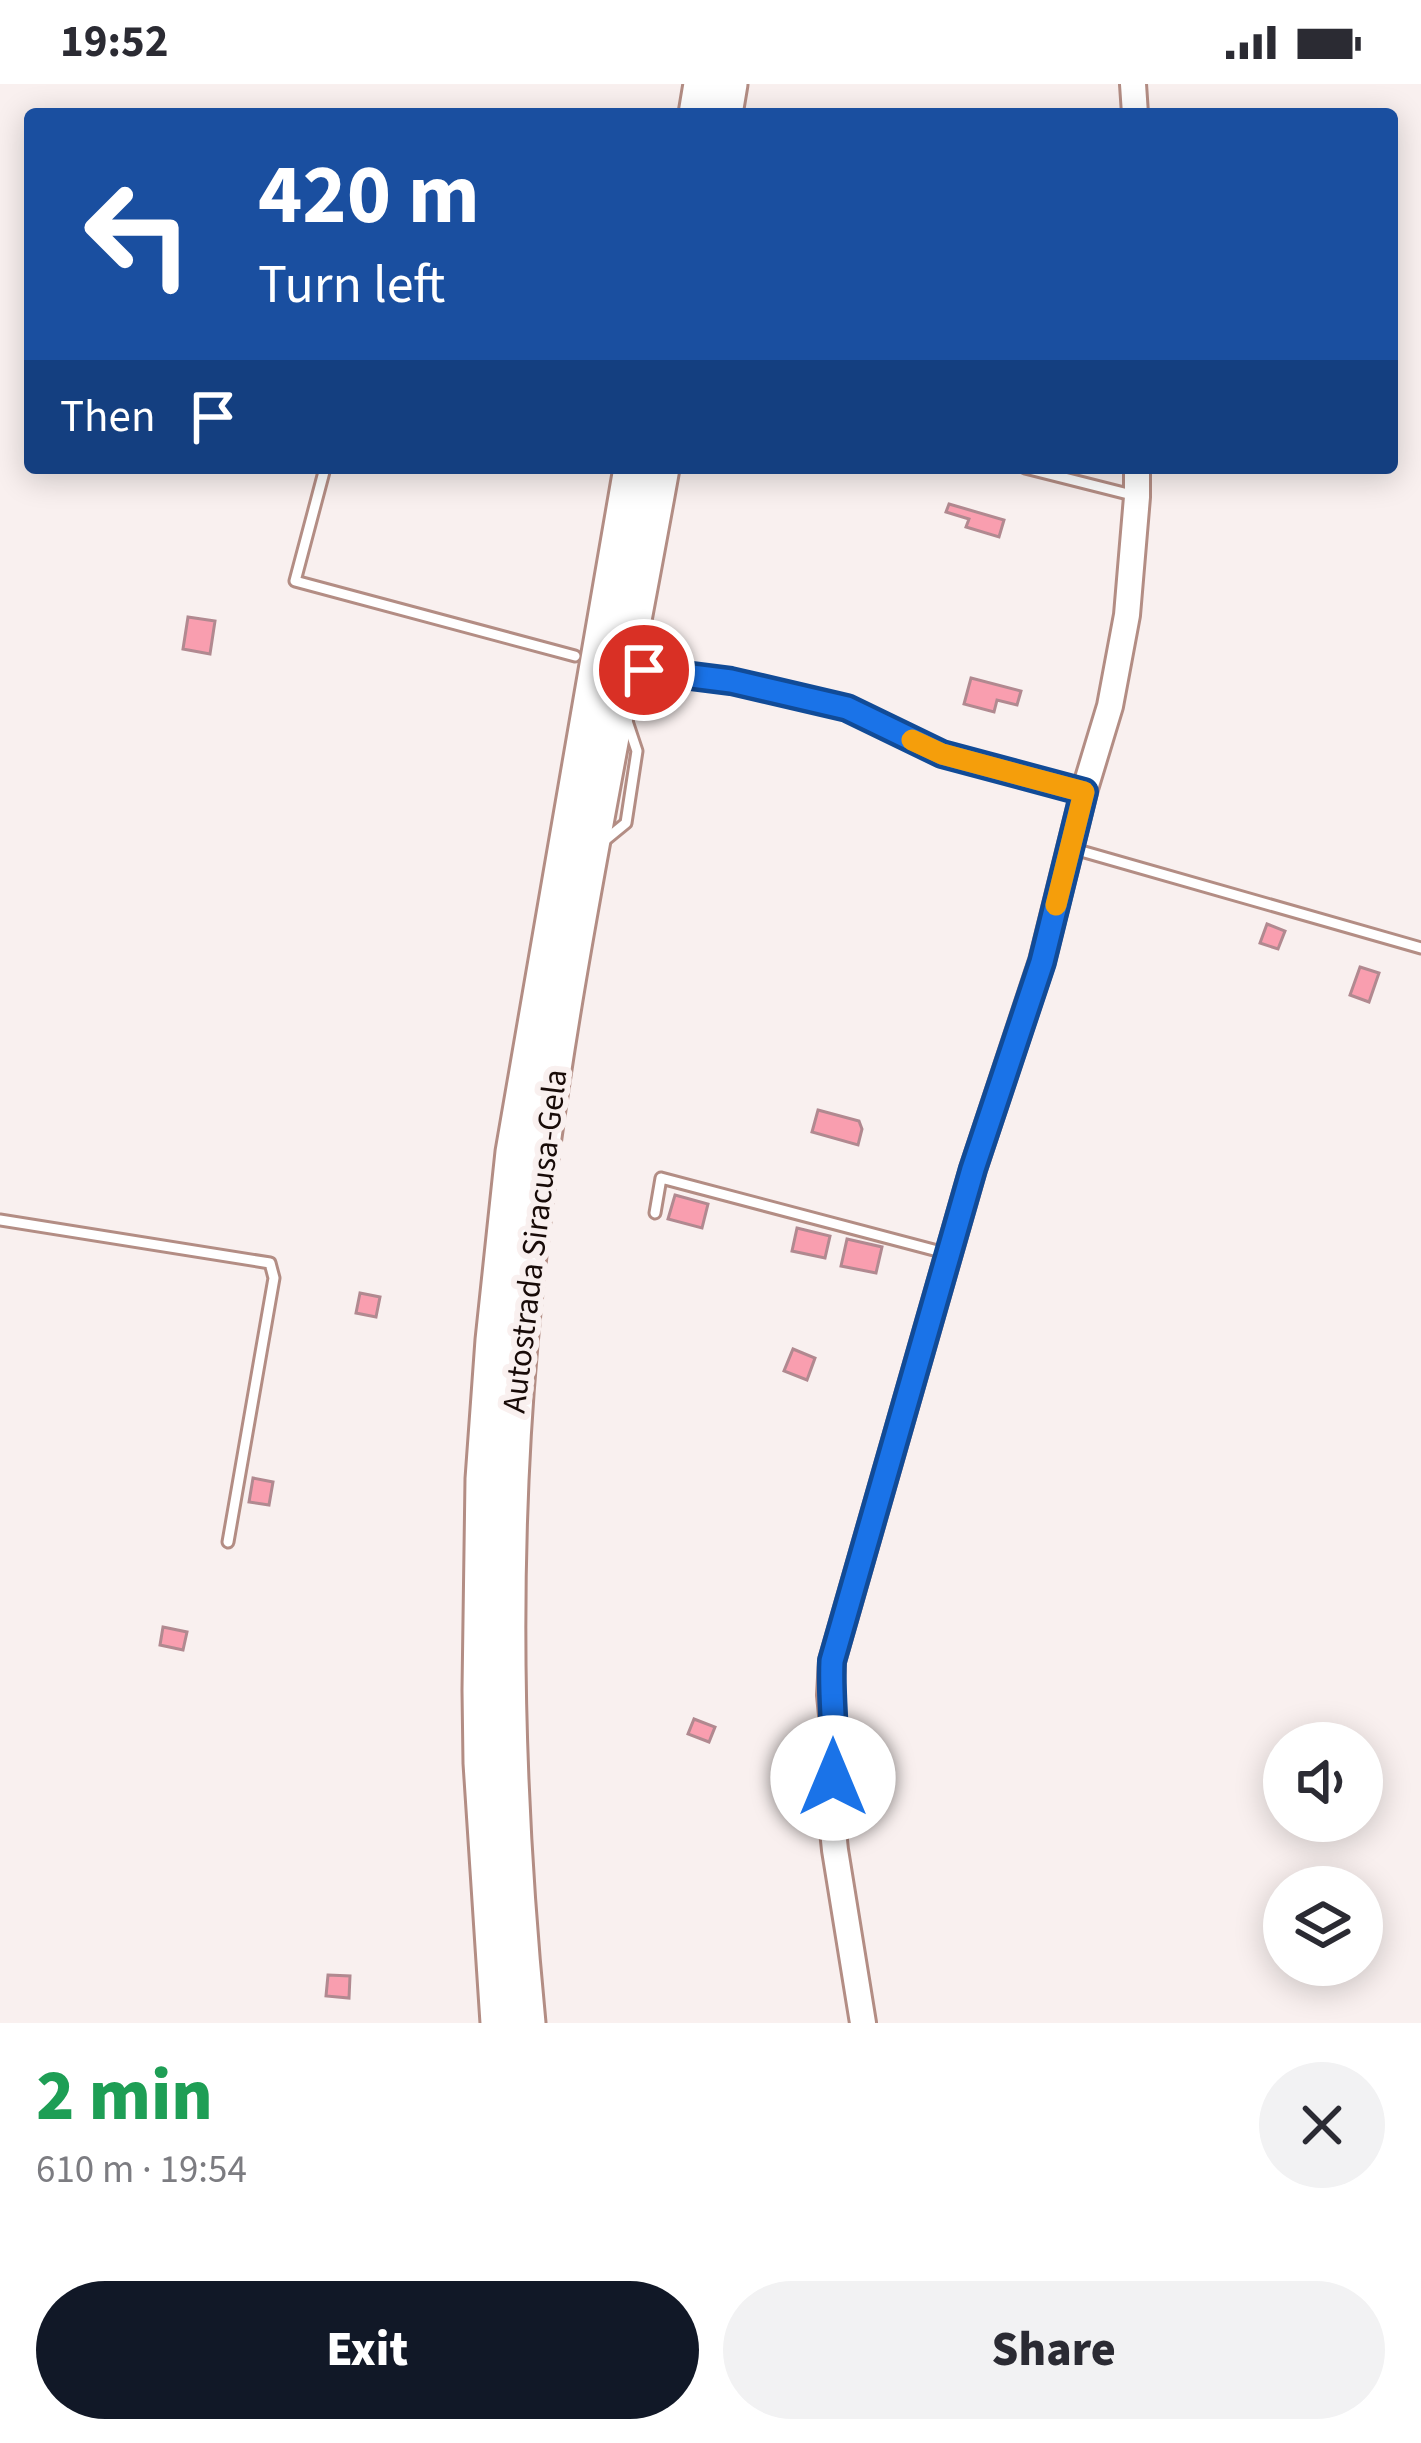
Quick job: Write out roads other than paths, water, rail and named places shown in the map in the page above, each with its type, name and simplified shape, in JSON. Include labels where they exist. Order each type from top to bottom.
[{"type":"highway","name":"Autostrada Siracusa-Gela","points":[[498,2023],[480,1690],[483,1479],[494,1340],[513,1152],[631,474]]},
{"type":"highway","name":"Autostrada Siracusa-Gela","points":[[528,2023],[514,1866],[509,1723],[510,1484],[520,1343],[541,1158],[590,852],[661,474]]},
{"type":"street","points":[[863,2023],[831,1811],[832,1661],[973,1169],[1042,962],[1110,706],[1127,614],[1137,474]]},
{"type":"lane","points":[[323,474],[295,581],[575,656]]},
{"type":"lane","points":[[1048,474],[1137,497]]},
{"type":"lane","points":[[644,670],[731,681],[847,708],[942,754],[1084,792]]},
{"type":"lane","points":[[1070,848],[1421,948]]},
{"type":"lane","points":[[655,1213],[662,1178],[949,1254]]},
{"type":"lane","points":[[0,1220],[270,1263],[274,1277],[228,1542]]}]
